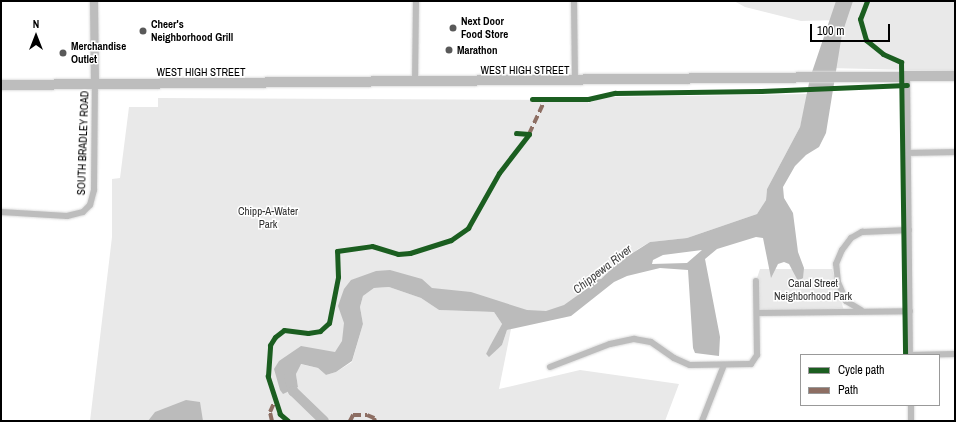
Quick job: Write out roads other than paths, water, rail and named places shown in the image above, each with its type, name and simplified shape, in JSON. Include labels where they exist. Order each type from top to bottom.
[{"type":"main road","name":"WEST HIGH STREET","points":[[1,85],[575,81],[955,76]]},
{"type":"street","points":[[94,1],[95,84]]},
{"type":"street","points":[[415,82],[416,1]]},
{"type":"street","points":[[574,1],[575,81]]},
{"type":"street","points":[[907,76],[910,354]]},
{"type":"street","name":"SOUTH BRADLEY ROAD","points":[[1,212],[67,216],[83,212],[90,205],[94,190],[95,84]]},
{"type":"street","points":[[908,153],[955,152]]},
{"type":"street","points":[[864,311],[849,303],[839,286],[836,270],[842,250],[851,238],[862,232],[909,230]]},
{"type":"street","points":[[550,367],[610,344],[634,339],[654,344],[686,364],[749,365],[756,360],[756,281]]},
{"type":"street","points":[[757,313],[910,311]]},
{"type":"street","points":[[940,354],[955,354]]},
{"type":"street","points":[[702,421],[724,365]]},
{"type":"street","points":[[911,406],[911,421]]},
{"type":"waterway","name":"Chippewa River","points":[[289,377],[293,391],[324,421]]},
{"type":"place","name":"Next Door Food Store","points":[[453,28]]},
{"type":"place","name":"Cheer's Neighborhood Grill","points":[[143,31]]},
{"type":"place","name":"Marathon","points":[[449,50]]},
{"type":"place","name":"Merchandise Outlet","points":[[63,53]]},
{"type":"park label","name":"Chipp-A-Water Park","points":[[268,218]]},
{"type":"park label","name":"Canal Street Neighborhood Park","points":[[813,290]]}]
